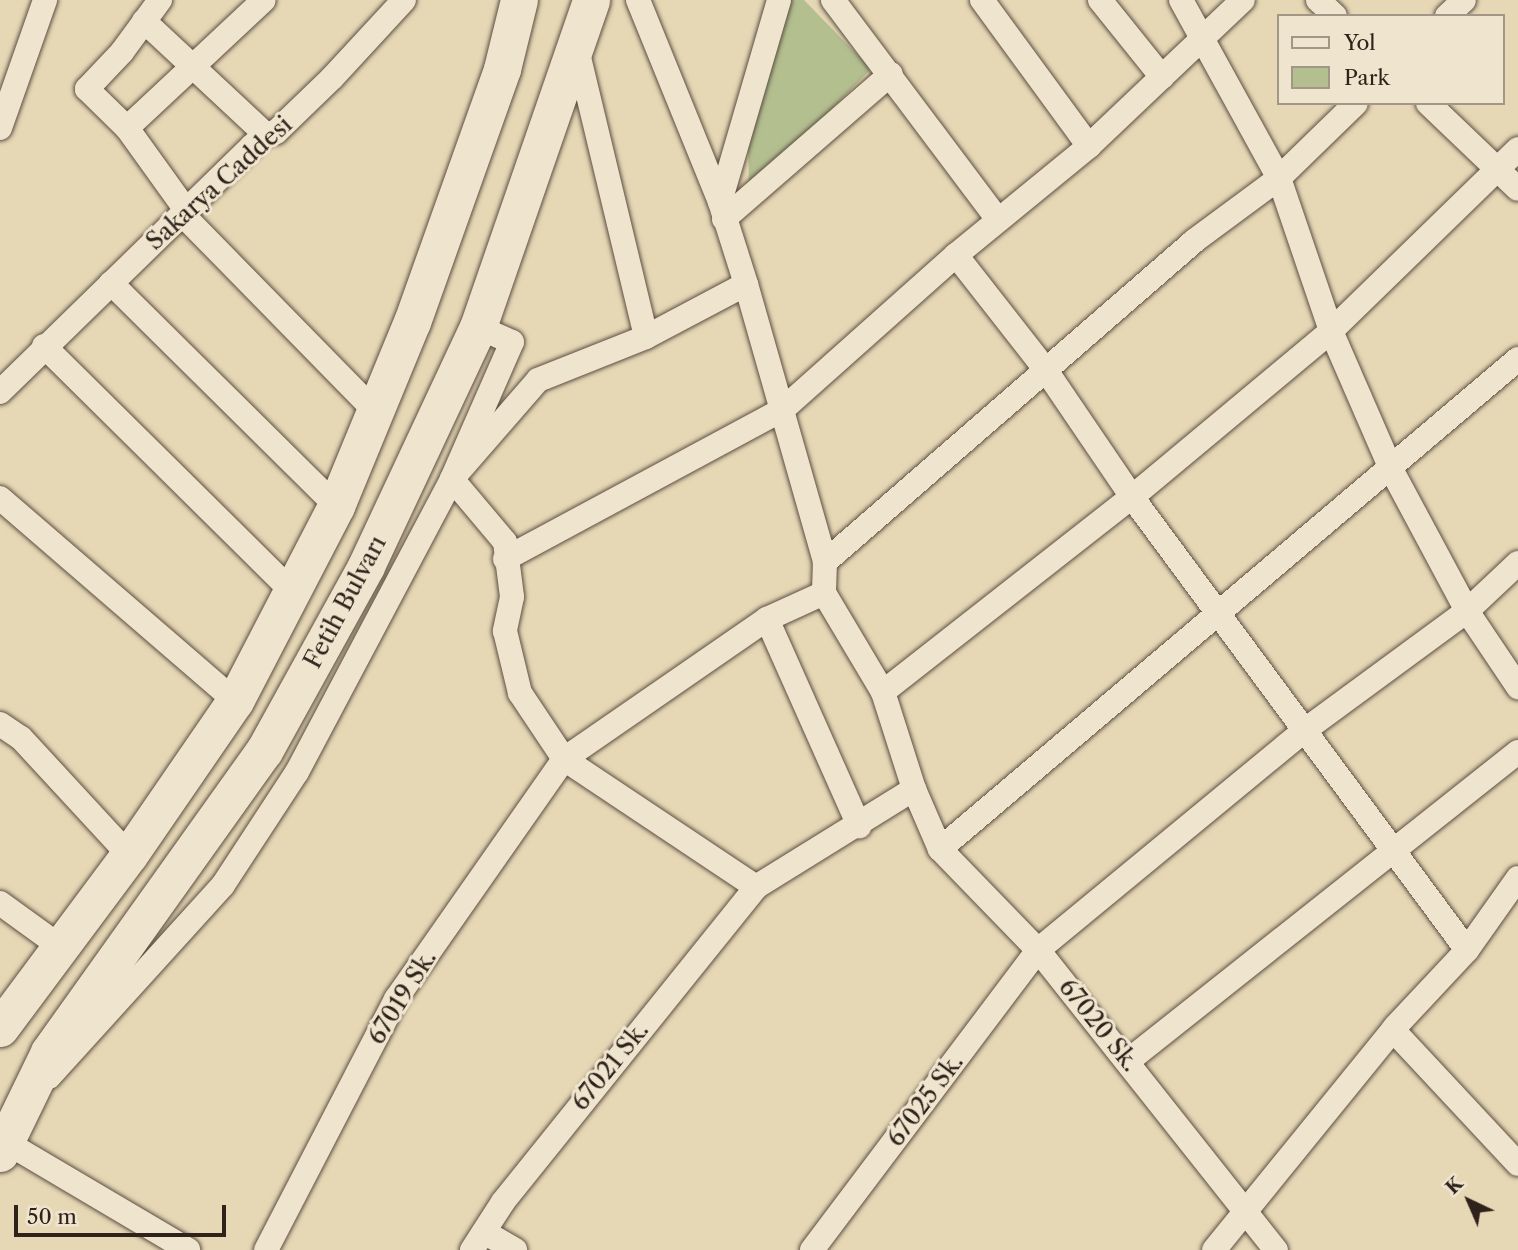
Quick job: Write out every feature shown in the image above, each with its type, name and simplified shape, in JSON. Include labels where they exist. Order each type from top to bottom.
[{"type":"main road","points":[[0,1028],[58,945],[129,855],[235,701],[336,506],[377,413],[502,69],[519,0]]},
{"type":"main road","name":"Fetih Bulvarı","points":[[2,1147],[49,1052],[264,751],[366,566],[478,327],[575,40],[592,0]]},
{"type":"street","points":[[0,128],[45,0]]},
{"type":"street","points":[[160,0],[87,89],[127,128],[184,212],[377,413]]},
{"type":"street","points":[[127,128],[195,68],[264,0]]},
{"type":"street","name":"Sakarya Caddesi","points":[[0,392],[44,346],[265,134],[286,123],[404,0]]},
{"type":"street","points":[[638,0],[722,211],[746,284],[825,562],[824,593],[883,692],[914,789],[940,849],[1221,615],[1518,359]]},
{"type":"street","points":[[722,211],[779,0]]},
{"type":"street","points":[[833,0],[998,220]]},
{"type":"street","points":[[982,0],[1089,146]]},
{"type":"street","points":[[1100,0],[1162,77]]},
{"type":"street","points":[[1181,0],[1279,178],[1331,331],[1391,469],[1467,611],[1518,687]]},
{"type":"street","points":[[505,559],[782,410],[956,255],[1089,146],[1162,77],[1199,37],[1242,0]]},
{"type":"street","points":[[1318,0],[1333,14]]},
{"type":"street","points":[[1449,14],[1464,0]]},
{"type":"street","points":[[144,21],[265,134]]},
{"type":"street","points":[[575,40],[646,337]]},
{"type":"street","points":[[722,211],[891,74]]},
{"type":"street","points":[[825,562],[1194,241],[1279,178],[1354,105]]},
{"type":"street","points":[[1430,105],[1518,189]]},
{"type":"street","points":[[883,692],[1132,497],[1331,331],[1518,149]]},
{"type":"street","points":[[956,255],[1045,369],[1132,497],[1466,950]]},
{"type":"street","points":[[111,283],[336,506]]},
{"type":"street","points":[[452,479],[538,380],[646,337],[746,284]]},
{"type":"street","points":[[23,1106],[223,885],[297,772],[452,479],[512,342],[478,327]]},
{"type":"street","points":[[44,346],[292,591]]},
{"type":"street","points":[[452,479],[505,542],[505,559],[512,597],[505,631],[520,693],[564,759],[755,887]]},
{"type":"street","points":[[0,498],[235,701]]},
{"type":"street","name":"67025 Sk.","points":[[812,1250],[1038,950],[1305,730],[1467,611],[1518,563]]},
{"type":"street","points":[[564,759],[767,619],[824,593]]},
{"type":"street","points":[[767,619],[859,825]]},
{"type":"street","points":[[0,724],[21,738],[129,855]]},
{"type":"street","points":[[1128,1061],[1392,849],[1518,752]]},
{"type":"street","name":"67019 Sk.","points":[[266,1250],[396,999],[564,759]]},
{"type":"street","name":"67021 Sk.","points":[[478,1241],[604,1072],[755,887],[914,789]]},
{"type":"street","name":"67020 Sk.","points":[[940,849],[1038,950],[1128,1061],[1243,1214],[1276,1250]]},
{"type":"street","points":[[1214,1250],[1393,1030],[1466,950],[1518,878]]},
{"type":"street","points":[[0,903],[58,945]]},
{"type":"street","points":[[1393,1030],[1518,1164]]},
{"type":"street","points":[[2,1147],[188,1250]]},
{"type":"street","points":[[478,1241],[515,1250]]},
{"type":"green space","points":[[791,0],[804,0],[871,69],[749,193],[748,136]]}]
